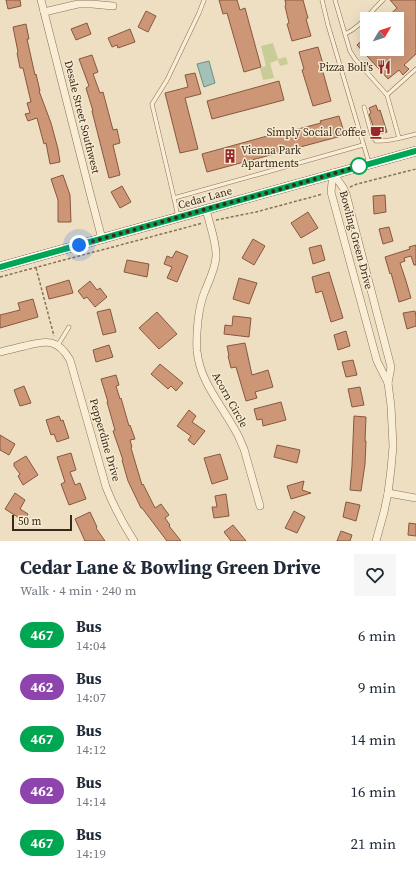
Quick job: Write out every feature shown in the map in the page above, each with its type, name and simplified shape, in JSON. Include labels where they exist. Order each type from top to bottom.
[{"type":"main road","name":"Cedar Lane","points":[[0,267],[416,151]]},
{"type":"street","name":"Desale Street Southwest","points":[[41,0],[102,239]]},
{"type":"street","points":[[44,12],[78,4],[113,6]]},
{"type":"street","name":"Bowling Green Drive","points":[[333,174],[344,188],[391,367],[388,383],[391,406],[391,469],[388,493],[376,541]]},
{"type":"street","name":"Bowling Green Drive","points":[[333,174],[331,192],[377,361],[388,383]]},
{"type":"street","name":"Acorn Circle","points":[[206,209],[216,257],[214,267],[201,302],[197,330],[197,353],[204,377],[212,394],[235,429],[244,449],[260,506]]},
{"type":"street","points":[[0,352],[37,342],[48,341],[58,345]]},
{"type":"street","name":"Pepperdine Drive","points":[[58,345],[66,352],[70,360],[106,488],[113,505],[134,541]]},
{"type":"street","points":[[388,493],[416,498]]},
{"type":"lane","points":[[178,218],[152,104],[166,80],[204,0]]},
{"type":"lane","points":[[322,0],[330,33],[369,164]]},
{"type":"lane","points":[[335,0],[352,56],[387,95],[399,138]]},
{"type":"lane","points":[[345,34],[352,31],[361,23],[383,0]]},
{"type":"lane","points":[[387,95],[416,69]]},
{"type":"lane","points":[[364,107],[374,140],[378,141],[416,134]]},
{"type":"lane","points":[[174,198],[363,146]]},
{"type":"lane","points":[[58,345],[69,327]]},
{"type":"path","points":[[344,188],[416,169]]},
{"type":"path","points":[[0,277],[209,222],[263,210],[331,192]]},
{"type":"path","points":[[32,258],[58,345]]},
{"type":"green space","points":[[273,43],[278,59],[286,57],[288,64],[280,66],[278,60],[270,63],[274,78],[263,80],[260,68],[266,66],[261,46]]},
{"type":"water","points":[[209,61],[215,83],[204,87],[197,64]]},
{"type":"building","points":[[6,0],[20,0],[21,6],[8,9]]},
{"type":"building","points":[[219,0],[237,0],[240,10],[245,8],[261,67],[244,72],[227,13],[223,14]]},
{"type":"building","points":[[285,0],[303,0],[311,36],[292,41],[287,24],[289,23]]},
{"type":"building","points":[[390,0],[416,0],[416,54],[404,65],[409,69],[403,75],[399,70],[388,79],[367,56],[404,56],[404,12],[393,12],[397,8]]},
{"type":"building","points":[[146,11],[156,16],[148,32],[138,27]]},
{"type":"building","points":[[87,23],[91,34],[76,40],[71,29]]},
{"type":"building","points":[[26,24],[29,39],[27,39],[35,75],[36,74],[39,91],[51,123],[60,162],[50,164],[46,143],[44,144],[37,118],[28,121],[25,114],[30,113],[27,103],[31,102],[23,68],[20,68],[13,27]]},
{"type":"building","points":[[130,29],[135,42],[118,48],[117,45],[112,47],[108,38]]},
{"type":"building","points":[[318,47],[323,64],[321,65],[331,101],[313,106],[302,70],[304,69],[299,52]]},
{"type":"building","points":[[92,55],[98,72],[93,74],[100,93],[103,92],[113,130],[117,129],[120,143],[113,145],[120,175],[109,178],[86,88],[89,86],[79,59]]},
{"type":"building","points":[[195,73],[201,94],[185,98],[198,149],[180,153],[165,93],[188,87],[185,75]]},
{"type":"building","points":[[279,81],[284,100],[212,119],[207,101]]},
{"type":"building","points":[[376,105],[378,111],[380,110],[387,132],[376,135],[369,114],[371,113],[369,108]]},
{"type":"building","points":[[339,116],[345,135],[207,172],[202,154],[321,123],[320,121]]},
{"type":"building","points":[[63,175],[70,195],[71,222],[58,222],[58,200],[51,179]]},
{"type":"building","points":[[122,186],[131,202],[120,208],[111,192]]},
{"type":"building","points":[[385,195],[386,212],[374,214],[373,196]]},
{"type":"building","points":[[308,212],[318,228],[301,238],[291,223]]},
{"type":"building","points":[[389,227],[393,241],[383,244],[379,229]]},
{"type":"building","points":[[253,239],[265,246],[254,265],[242,258]]},
{"type":"building","points":[[321,245],[325,260],[313,264],[309,248]]},
{"type":"building","points":[[416,245],[416,265],[414,265],[411,256],[404,258],[405,261],[400,263],[411,298],[399,302],[385,257],[410,249],[409,247]]},
{"type":"building","points":[[176,251],[188,256],[177,282],[167,278],[172,267],[164,264],[167,256],[172,258]]},
{"type":"building","points":[[127,260],[149,264],[147,277],[124,272]]},
{"type":"building","points":[[329,272],[343,318],[331,322],[322,291],[316,293],[312,277]]},
{"type":"building","points":[[239,278],[257,283],[249,304],[233,299]]},
{"type":"building","points":[[69,280],[73,293],[49,299],[46,287]]},
{"type":"building","points":[[90,281],[97,290],[100,288],[107,297],[95,307],[87,297],[84,299],[78,291]]},
{"type":"building","points":[[33,299],[38,317],[0,328],[0,315],[20,310],[18,303]]},
{"type":"building","points":[[110,309],[116,332],[103,335],[97,312]]},
{"type":"building","points":[[415,311],[416,326],[407,329],[403,313]]},
{"type":"building","points":[[157,312],[177,334],[159,349],[139,328]]},
{"type":"building","points":[[233,316],[251,318],[249,337],[224,334],[225,325],[232,326]]},
{"type":"building","points":[[346,331],[350,346],[338,350],[334,335]]},
{"type":"building","points":[[245,343],[252,375],[268,370],[273,387],[255,392],[257,398],[246,401],[236,367],[231,368],[227,346]]},
{"type":"building","points":[[109,345],[113,357],[96,362],[93,350]]},
{"type":"building","points":[[353,360],[357,375],[346,377],[342,362]]},
{"type":"building","points":[[160,364],[183,383],[176,391],[171,386],[168,389],[151,374]]},
{"type":"building","points":[[116,375],[119,385],[116,386],[129,426],[130,425],[135,439],[130,440],[131,448],[142,485],[143,484],[155,508],[161,504],[169,515],[165,518],[170,525],[169,526],[181,541],[167,541],[141,508],[128,481],[123,460],[113,431],[115,430],[101,379]]},
{"type":"building","points":[[24,386],[31,403],[20,406],[14,390]]},
{"type":"building","points":[[360,387],[364,405],[352,407],[348,389]]},
{"type":"building","points":[[281,402],[286,420],[263,426],[262,419],[257,420],[254,409]]},
{"type":"building","points":[[189,410],[196,416],[192,422],[205,431],[194,445],[188,440],[191,436],[177,426]]},
{"type":"building","points":[[59,416],[61,421],[63,420],[69,438],[57,442],[54,434],[51,435],[46,420]]},
{"type":"building","points":[[354,416],[366,417],[365,464],[361,491],[350,490]]},
{"type":"building","points":[[0,435],[15,444],[9,455],[0,450]]},
{"type":"building","points":[[277,445],[300,450],[297,463],[274,457]]},
{"type":"building","points":[[71,453],[76,470],[70,472],[75,485],[80,483],[86,499],[69,505],[61,484],[65,482],[57,457]]},
{"type":"building","points":[[220,454],[228,479],[212,484],[204,458]]},
{"type":"building","points":[[26,456],[38,475],[23,485],[18,476],[20,474],[14,466],[14,463]]},
{"type":"building","points":[[304,481],[302,490],[311,493],[291,499],[287,486]]},
{"type":"building","points":[[15,493],[25,500],[20,509],[28,514],[24,521],[5,509]]},
{"type":"building","points":[[226,494],[229,516],[214,518],[212,507],[217,507],[215,496]]},
{"type":"building","points":[[346,502],[360,505],[356,521],[343,517]]},
{"type":"building","points":[[294,511],[305,517],[297,533],[285,528]]},
{"type":"building","points":[[90,512],[97,527],[96,528],[105,541],[85,541],[75,519]]},
{"type":"building","points":[[409,523],[416,524],[416,536],[408,535]]},
{"type":"building","points":[[233,525],[246,541],[231,541],[224,532]]},
{"type":"building","points":[[341,531],[352,535],[350,541],[337,541]]},
{"type":"bus line","name":"467","points":[[0,267],[416,151]]},
{"type":"place","name":"Pizza Boli's","points":[[384,67]]},
{"type":"place","name":"Simply Social Coffee","points":[[377,132]]},
{"type":"place","name":"Vienna Park Apartments","points":[[230,156]]},
{"type":"route","points":[[79,245],[359,166]]}]
